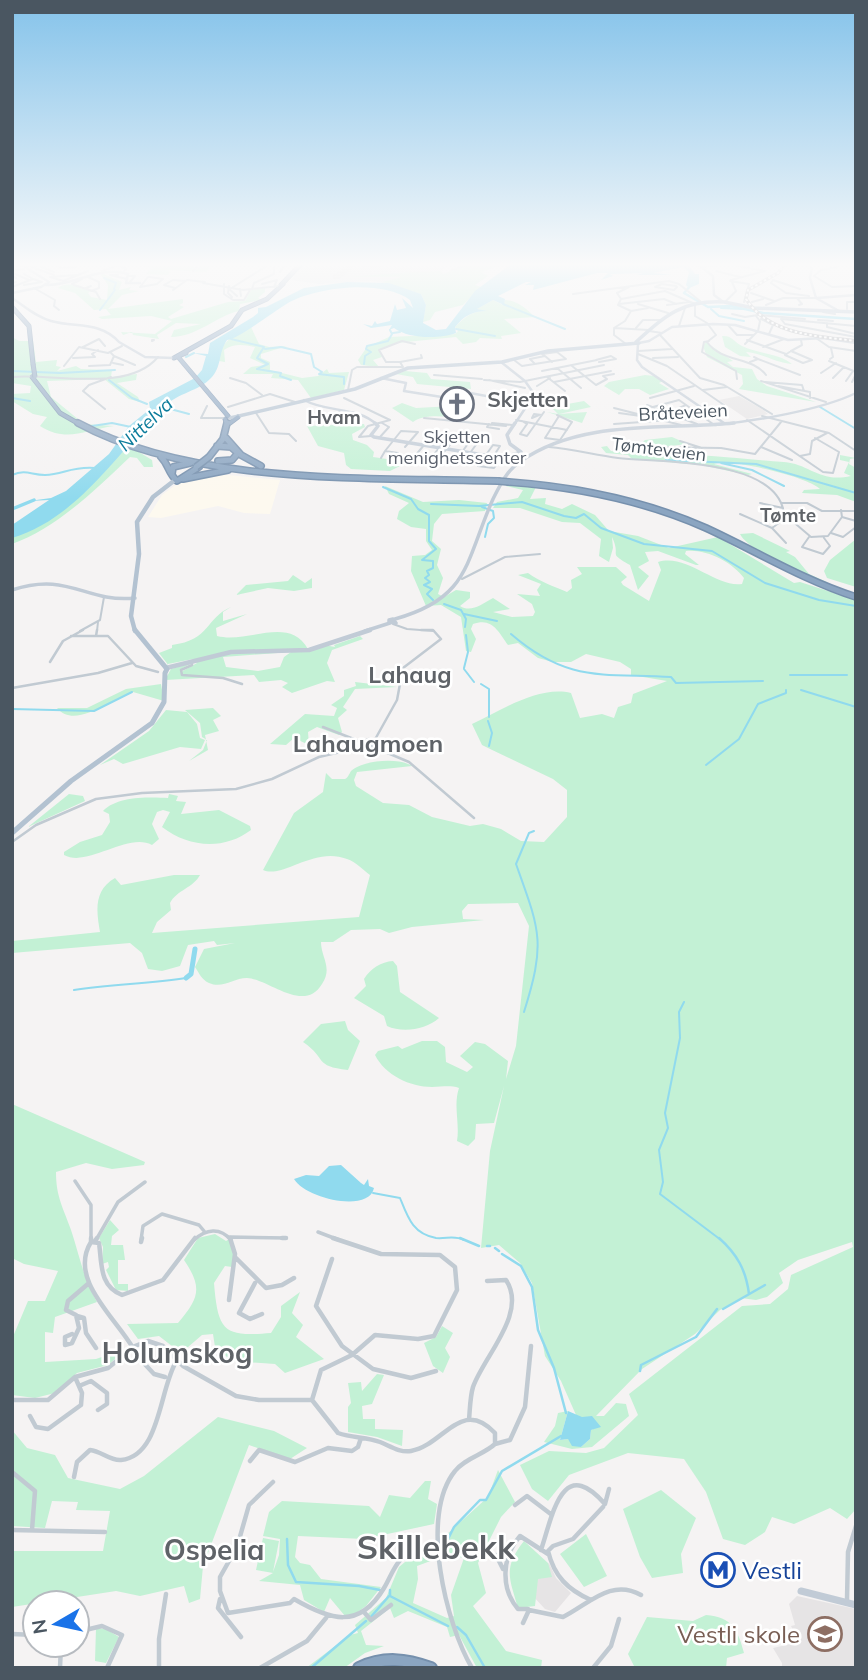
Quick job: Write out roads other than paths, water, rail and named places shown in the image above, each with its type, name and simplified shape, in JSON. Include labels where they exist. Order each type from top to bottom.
[{"type":"highway","points":[[29,342],[39,393],[59,413],[106,438],[165,460],[178,478]]},
{"type":"highway","points":[[169,484],[210,457],[221,444],[225,418],[177,357],[203,342]]},
{"type":"highway","points":[[225,418],[238,417]]},
{"type":"highway","points":[[221,444],[235,448],[251,463],[277,469]]},
{"type":"highway","points":[[188,458],[222,461],[238,455],[233,448],[221,444]]},
{"type":"highway","points":[[136,448],[188,458],[277,469],[498,480]]},
{"type":"highway","points":[[147,452],[250,469],[509,480],[598,493],[662,510],[716,533],[793,575],[856,595]]},
{"type":"highway","points":[[212,464],[177,465],[170,472],[178,478],[213,471],[250,469]]},
{"type":"highway","points":[[359,1668],[376,1660],[395,1658],[431,1668]]},
{"type":"main road","points":[[119,342],[142,355],[158,359],[177,357]]},
{"type":"main road","points":[[238,417],[348,390],[406,368],[501,362],[638,343],[641,366],[724,424]]},
{"type":"main road","points":[[501,362],[524,380],[532,392],[528,404],[507,434],[509,442],[528,456]]},
{"type":"main road","points":[[380,378],[406,383],[403,390],[412,393],[450,398],[467,392],[528,404]]},
{"type":"main road","name":"Bråteveien","points":[[162,671],[234,651],[310,650],[394,623],[444,598],[462,579],[491,503],[513,466],[550,446],[600,433],[747,421],[856,393]]},
{"type":"main road","points":[[306,401],[380,424],[371,435],[407,445],[501,458],[519,451]]},
{"type":"main road","points":[[225,418],[255,414]]},
{"type":"main road","points":[[143,523],[155,498],[178,478]]},
{"type":"main road","points":[[13,838],[51,797],[152,723],[164,702],[162,671],[140,638],[133,621],[133,598],[143,523],[150,501],[169,484]]},
{"type":"main road","points":[[12,590],[34,582],[54,580],[104,597],[133,598]]},
{"type":"main road","points":[[801,1591],[852,1604]]},
{"type":"street","points":[[64,366],[76,355],[74,350],[92,342]]},
{"type":"street","points":[[102,342],[105,346]]},
{"type":"street","points":[[404,342],[379,350],[386,362],[401,362],[421,358],[421,355]]},
{"type":"street","points":[[667,342],[700,378],[727,387],[772,414]]},
{"type":"street","points":[[704,342],[701,351],[736,370],[737,379]]},
{"type":"street","points":[[709,342],[709,346],[722,357],[750,362],[761,368],[766,375]]},
{"type":"street","points":[[752,342],[801,362],[812,360],[790,351]]},
{"type":"street","points":[[763,347],[775,342]]},
{"type":"street","points":[[786,354],[802,345],[801,342]]},
{"type":"street","points":[[823,342],[831,348],[856,351]]},
{"type":"street","points":[[388,346],[399,345]]},
{"type":"street","points":[[83,347],[111,352],[123,346]]},
{"type":"street","points":[[388,346],[391,350]]},
{"type":"street","points":[[831,348],[833,357],[830,360],[855,372]]},
{"type":"street","points":[[638,352],[672,349]]},
{"type":"street","points":[[71,358],[92,359],[92,354],[98,350]]},
{"type":"street","points":[[111,352],[135,365]]},
{"type":"street","points":[[557,352],[566,359],[521,366],[513,360],[530,359],[557,352]]},
{"type":"street","points":[[638,352],[724,405],[708,412]]},
{"type":"street","points":[[544,354],[552,362]]},
{"type":"street","points":[[112,363],[114,356]]},
{"type":"street","points":[[650,359],[680,357]]},
{"type":"street","points":[[754,357],[800,375]]},
{"type":"street","points":[[12,377],[111,377],[138,373],[158,359]]},
{"type":"street","points":[[530,359],[535,364]]},
{"type":"street","points":[[750,362],[758,359]]},
{"type":"street","points":[[542,371],[598,361],[614,374],[603,376]]},
{"type":"street","points":[[348,390],[352,370],[357,367],[403,367],[401,362]]},
{"type":"street","points":[[89,366],[112,363],[123,365]]},
{"type":"street","points":[[572,366],[596,385],[607,379],[586,363]]},
{"type":"street","points":[[824,371],[836,363]]},
{"type":"street","points":[[450,365],[458,368]]},
{"type":"street","points":[[537,386],[563,373],[604,365]]},
{"type":"street","points":[[833,378],[845,367]]},
{"type":"street","points":[[557,368],[581,388]]},
{"type":"street","points":[[554,382],[611,371]]},
{"type":"street","points":[[846,381],[855,372]]},
{"type":"street","points":[[852,382],[855,372]]},
{"type":"street","points":[[434,375],[469,377],[525,388]]},
{"type":"street","points":[[105,409],[85,396],[83,391],[89,385],[111,377]]},
{"type":"street","points":[[463,377],[469,377]]},
{"type":"street","points":[[230,378],[246,383],[262,395]]},
{"type":"street","points":[[502,382],[549,378],[565,391]]},
{"type":"street","points":[[810,398],[811,393],[804,392],[777,385],[762,382],[777,385],[810,398],[825,402]]},
{"type":"street","points":[[650,398],[695,385]]},
{"type":"street","points":[[777,385],[803,385],[804,392]]},
{"type":"street","points":[[703,390],[727,387]]},
{"type":"street","points":[[228,407],[262,395],[280,393],[293,402]]},
{"type":"street","points":[[344,398],[390,420],[368,426],[359,437],[371,435]]},
{"type":"street","points":[[653,407],[676,400],[713,424]]},
{"type":"street","points":[[647,405],[697,424]]},
{"type":"street","points":[[670,412],[686,405]]},
{"type":"street","points":[[350,413],[359,406]]},
{"type":"street","points":[[207,408],[201,418],[225,418]]},
{"type":"street","points":[[614,408],[670,420],[681,425]]},
{"type":"street","points":[[334,420],[340,411]]},
{"type":"street","points":[[535,412],[540,415]]},
{"type":"street","points":[[527,424],[520,435],[527,436],[544,412]]},
{"type":"street","points":[[619,413],[659,418]]},
{"type":"street","points":[[255,414],[269,433],[289,434],[296,441]]},
{"type":"street","points":[[558,416],[572,422],[559,440],[545,438],[551,428],[558,416]]},
{"type":"street","points":[[762,416],[827,433],[856,451]]},
{"type":"street","points":[[424,418],[512,425]]},
{"type":"street","points":[[516,420],[566,430]]},
{"type":"street","points":[[614,424],[670,420]]},
{"type":"street","points":[[522,421],[535,424]]},
{"type":"street","points":[[747,421],[826,474],[833,472],[839,452],[816,438]]},
{"type":"street","points":[[649,447],[702,448],[755,454],[781,422]]},
{"type":"street","points":[[490,423],[506,426]]},
{"type":"street","points":[[490,423],[487,427],[499,429]]},
{"type":"street","points":[[379,438],[389,427],[380,424]]},
{"type":"street","points":[[381,458],[379,457],[401,431],[418,432],[407,445]]},
{"type":"street","points":[[385,451],[398,453],[395,461],[410,462],[433,433],[450,434],[430,459],[439,458],[458,435]]},
{"type":"street","points":[[800,456],[810,454],[811,442],[827,433]]},
{"type":"street","points":[[680,440],[702,448]]},
{"type":"street","points":[[470,441],[478,442],[470,453],[462,464],[454,463],[470,441]]},
{"type":"street","points":[[493,457],[500,446],[493,445],[478,467],[495,467],[501,458]]},
{"type":"street","name":"Tømteveien","points":[[550,446],[557,449],[590,451],[615,458],[701,465],[761,480],[771,486],[782,503]]},
{"type":"street","points":[[761,447],[792,460]]},
{"type":"street","points":[[760,503],[783,508]]},
{"type":"street","points":[[810,536],[802,547],[822,554],[830,546],[824,538],[810,536],[787,516],[782,503],[804,503],[820,510],[856,511]]},
{"type":"street","points":[[824,538],[842,517],[841,510]]},
{"type":"street","points":[[740,514],[772,528],[786,543]]},
{"type":"street","points":[[772,528],[787,516]]},
{"type":"street","points":[[842,517],[856,521]]},
{"type":"street","points":[[830,533],[842,537],[856,527]]},
{"type":"street","points":[[462,579],[505,557],[540,554]]},
{"type":"street","points":[[50,662],[54,660],[63,641],[98,622],[103,615],[104,597]]},
{"type":"street","points":[[96,636],[98,622]]},
{"type":"street","points":[[13,838],[96,799],[240,788],[283,775],[317,758],[369,743],[378,737],[383,721],[397,700],[404,666],[441,639],[439,634],[431,629],[394,623]]},
{"type":"street","points":[[71,636],[111,638],[132,663],[146,672],[162,671]]},
{"type":"street","points":[[192,661],[192,665],[181,670],[182,675],[223,678],[242,684]]},
{"type":"street","points":[[12,688],[98,673],[132,663]]},
{"type":"street","points":[[323,727],[369,743],[409,762],[474,818]]},
{"type":"street","points":[[75,1181],[91,1205],[93,1241]]},
{"type":"street","points":[[133,1348],[89,1283],[83,1260],[118,1202],[145,1182]]},
{"type":"street","points":[[141,1242],[143,1226],[166,1213],[200,1224],[204,1231]]},
{"type":"street","points":[[93,1241],[100,1245],[99,1263],[105,1279],[115,1293],[124,1295],[165,1278],[177,1266],[189,1242],[204,1231],[222,1231],[230,1237],[286,1238]]},
{"type":"street","points":[[312,1400],[320,1370],[351,1355],[375,1335],[418,1339],[434,1336],[454,1300],[457,1273],[452,1262],[438,1255],[384,1255],[339,1242],[318,1232]]},
{"type":"street","points":[[230,1237],[236,1258],[255,1283],[275,1288],[294,1278]]},
{"type":"street","points":[[229,1300],[236,1258]]},
{"type":"street","points":[[332,1259],[316,1308],[351,1355],[365,1367],[384,1373],[414,1375],[436,1371]]},
{"type":"street","points":[[470,1420],[474,1386],[502,1334],[514,1293],[512,1284],[506,1280],[487,1281]]},
{"type":"street","points":[[89,1283],[74,1293],[66,1303],[67,1311],[84,1318],[86,1333],[96,1348]]},
{"type":"street","points":[[255,1283],[239,1312],[244,1319],[262,1314]]},
{"type":"street","points":[[72,1334],[65,1337],[65,1345],[72,1343],[77,1334],[77,1317]]},
{"type":"street","points":[[12,1400],[48,1400],[75,1377],[110,1367],[142,1343],[155,1342],[176,1359],[241,1397],[312,1400],[320,1406],[338,1433],[411,1451],[453,1425],[470,1420],[479,1421],[492,1428],[495,1444]]},
{"type":"street","points":[[472,1668],[454,1631],[439,1549],[441,1504],[451,1476],[465,1461],[495,1444],[508,1441],[517,1427],[531,1375],[531,1346]]},
{"type":"street","points":[[135,1360],[140,1359],[154,1374],[165,1377]]},
{"type":"street","points":[[74,1477],[77,1462],[90,1450],[119,1460],[133,1457],[143,1449],[158,1420],[165,1377],[176,1359]]},
{"type":"street","points":[[30,1416],[36,1427],[52,1428],[79,1409],[82,1398],[75,1377]]},
{"type":"street","points":[[79,1386],[91,1381],[98,1389],[107,1393],[107,1404],[98,1410]]},
{"type":"street","points":[[250,1461],[260,1450],[295,1462],[328,1448],[354,1451],[361,1438]]},
{"type":"street","points":[[12,1472],[35,1491],[32,1531]]},
{"type":"street","points":[[241,1637],[218,1608],[220,1576],[237,1547],[244,1511],[254,1495],[273,1482]]},
{"type":"street","points":[[541,1550],[552,1515],[565,1490],[572,1484],[585,1484],[605,1504],[608,1489]]},
{"type":"street","points":[[515,1505],[527,1496],[552,1515]]},
{"type":"street","points":[[548,1554],[552,1545],[575,1538],[592,1512],[603,1507]]},
{"type":"street","points":[[852,1604],[848,1552],[856,1526]]},
{"type":"street","points":[[12,1530],[105,1532]]},
{"type":"street","points":[[505,1572],[507,1555],[519,1537],[548,1554],[567,1587],[591,1600]]},
{"type":"street","points":[[220,1597],[228,1613],[233,1614],[290,1603],[294,1599],[326,1618],[347,1618],[363,1611],[382,1592],[398,1561],[411,1554],[439,1549]]},
{"type":"street","points":[[496,1555],[505,1572],[514,1608],[553,1618],[563,1617],[620,1587],[641,1595]]},
{"type":"street","points":[[159,1668],[155,1639],[166,1594]]},
{"type":"street","points":[[363,1611],[371,1620],[391,1605]]},
{"type":"street","points":[[523,1623],[529,1610]]},
{"type":"street","points":[[260,1668],[303,1642],[321,1627],[326,1618]]},
{"type":"street","points":[[593,1668],[611,1646],[619,1619]]},
{"type":"street","points":[[91,1629],[102,1626],[122,1635],[107,1668]]},
{"type":"water","name":"Nittelva","points":[[226,342],[211,378],[165,406],[96,481],[58,515],[12,538],[12,525],[49,500],[29,501],[51,498],[66,491],[109,454],[129,426],[150,409],[149,402],[195,378],[202,370],[206,356],[193,353],[208,354],[210,343]]},
{"type":"water","points":[[341,1165],[364,1185],[368,1179],[369,1186],[374,1188],[370,1196],[350,1201],[323,1197],[301,1186],[294,1179],[306,1175],[319,1176],[329,1166]]},
{"type":"water","points":[[568,1411],[582,1417],[592,1416],[601,1427],[591,1430],[590,1439],[581,1447],[572,1446],[568,1439],[560,1440]]},
{"type":"waterway","points":[[245,342],[264,347],[257,358],[268,364],[257,369],[281,373],[280,376],[291,380]]},
{"type":"waterway","points":[[364,364],[365,356],[371,352],[366,349],[367,346],[382,342]]},
{"type":"waterway","points":[[265,349],[281,347],[311,354],[314,367],[322,372],[319,374],[344,377],[344,384]]},
{"type":"waterway","points":[[186,357],[194,353]]},
{"type":"waterway","points":[[12,371],[60,373],[115,370]]},
{"type":"waterway","name":"Nittelva","points":[[109,380],[132,398],[147,404]]},
{"type":"waterway","points":[[12,398],[30,401]]},
{"type":"waterway","name":"Nittelva","points":[[163,407],[189,414]]},
{"type":"waterway","points":[[820,407],[856,429]]},
{"type":"waterway","name":"Nittelva","points":[[92,426],[112,423],[131,427]]},
{"type":"waterway","points":[[666,460],[756,464],[856,493]]},
{"type":"waterway","points":[[721,463],[752,470],[784,486]]},
{"type":"waterway","points":[[12,475],[25,472],[51,475],[80,468],[95,468]]},
{"type":"waterway","points":[[383,487],[411,499],[418,509],[429,515],[429,541],[436,549],[422,560],[433,561],[433,568],[427,571],[429,575],[425,578],[430,582],[424,585],[432,589],[427,594],[433,600]]},
{"type":"waterway","points":[[12,509],[34,500]]},
{"type":"waterway","points":[[431,504],[479,506],[522,502],[564,516],[576,518],[584,514],[601,528],[644,544],[712,551],[765,583],[819,600],[856,606]]},
{"type":"waterway","points":[[482,507],[493,511],[494,518],[488,524],[485,537]]},
{"type":"waterway","points":[[444,604],[461,610],[466,619],[465,627]]},
{"type":"waterway","points":[[464,614],[497,621]]},
{"type":"waterway","points":[[511,634],[550,661],[586,672],[671,677],[676,683],[763,681]]},
{"type":"waterway","points":[[464,668],[468,652],[466,635]]},
{"type":"waterway","points":[[464,669],[474,682]]},
{"type":"waterway","points":[[790,675],[847,675]]},
{"type":"waterway","points":[[481,684],[489,689],[489,717]]},
{"type":"waterway","points":[[706,765],[739,739],[758,704],[786,693],[786,690]]},
{"type":"waterway","points":[[801,690],[856,707]]},
{"type":"waterway","points":[[12,709],[94,711],[132,692]]},
{"type":"waterway","points":[[488,721],[492,733],[489,746]]},
{"type":"waterway","points":[[524,1012],[535,969],[537,937],[535,922],[516,864],[529,833],[534,831]]},
{"type":"waterway","points":[[186,978],[191,974],[195,949]]},
{"type":"waterway","points":[[74,990],[186,978]]},
{"type":"waterway","points":[[684,1002],[679,1012],[680,1038],[665,1113],[668,1128],[659,1150],[663,1182],[660,1194],[721,1240]]},
{"type":"waterway","points":[[373,1193],[400,1198],[409,1218],[422,1233],[436,1238],[454,1237],[464,1240]]},
{"type":"waterway","points":[[460,1238],[479,1246]]},
{"type":"waterway","points":[[721,1240],[740,1263],[749,1294]]},
{"type":"waterway","points":[[495,1248],[499,1251]]},
{"type":"waterway","points":[[502,1254],[521,1266],[532,1287],[538,1330],[554,1368],[566,1413]]},
{"type":"waterway","points":[[723,1309],[765,1285]]},
{"type":"waterway","points":[[640,1371],[641,1365],[696,1337],[717,1309]]},
{"type":"waterway","points":[[443,1549],[454,1527],[480,1500],[486,1500],[502,1471],[561,1436]]},
{"type":"waterway","points":[[287,1539],[288,1565],[296,1582],[380,1590]]},
{"type":"waterway","points":[[390,1590],[390,1596],[448,1626]]},
{"type":"waterway","points":[[370,1618],[389,1596]]},
{"type":"waterway","points":[[311,1668],[366,1621]]},
{"type":"waterway","points":[[457,1627],[466,1635],[485,1668]]},
{"type":"place","name":"Skjetten menighetssenter","points":[[457,404]]},
{"type":"place","name":"Vestli","points":[[718,1570]]},
{"type":"place","name":"Vestli skole","points":[[825,1634]]},
{"type":"district","name":"Skjetten","points":[[528,399]]},
{"type":"district","name":"Hvam","points":[[334,417]]},
{"type":"district","name":"Tømte","points":[[788,515]]},
{"type":"district","name":"Lahaug","points":[[410,674]]},
{"type":"district","name":"Lahaugmoen","points":[[368,743]]},
{"type":"district","name":"Holumskog","points":[[177,1352]]},
{"type":"district","name":"Skillebekk","points":[[436,1546]]},
{"type":"district","name":"Ospelia","points":[[214,1549]]}]
